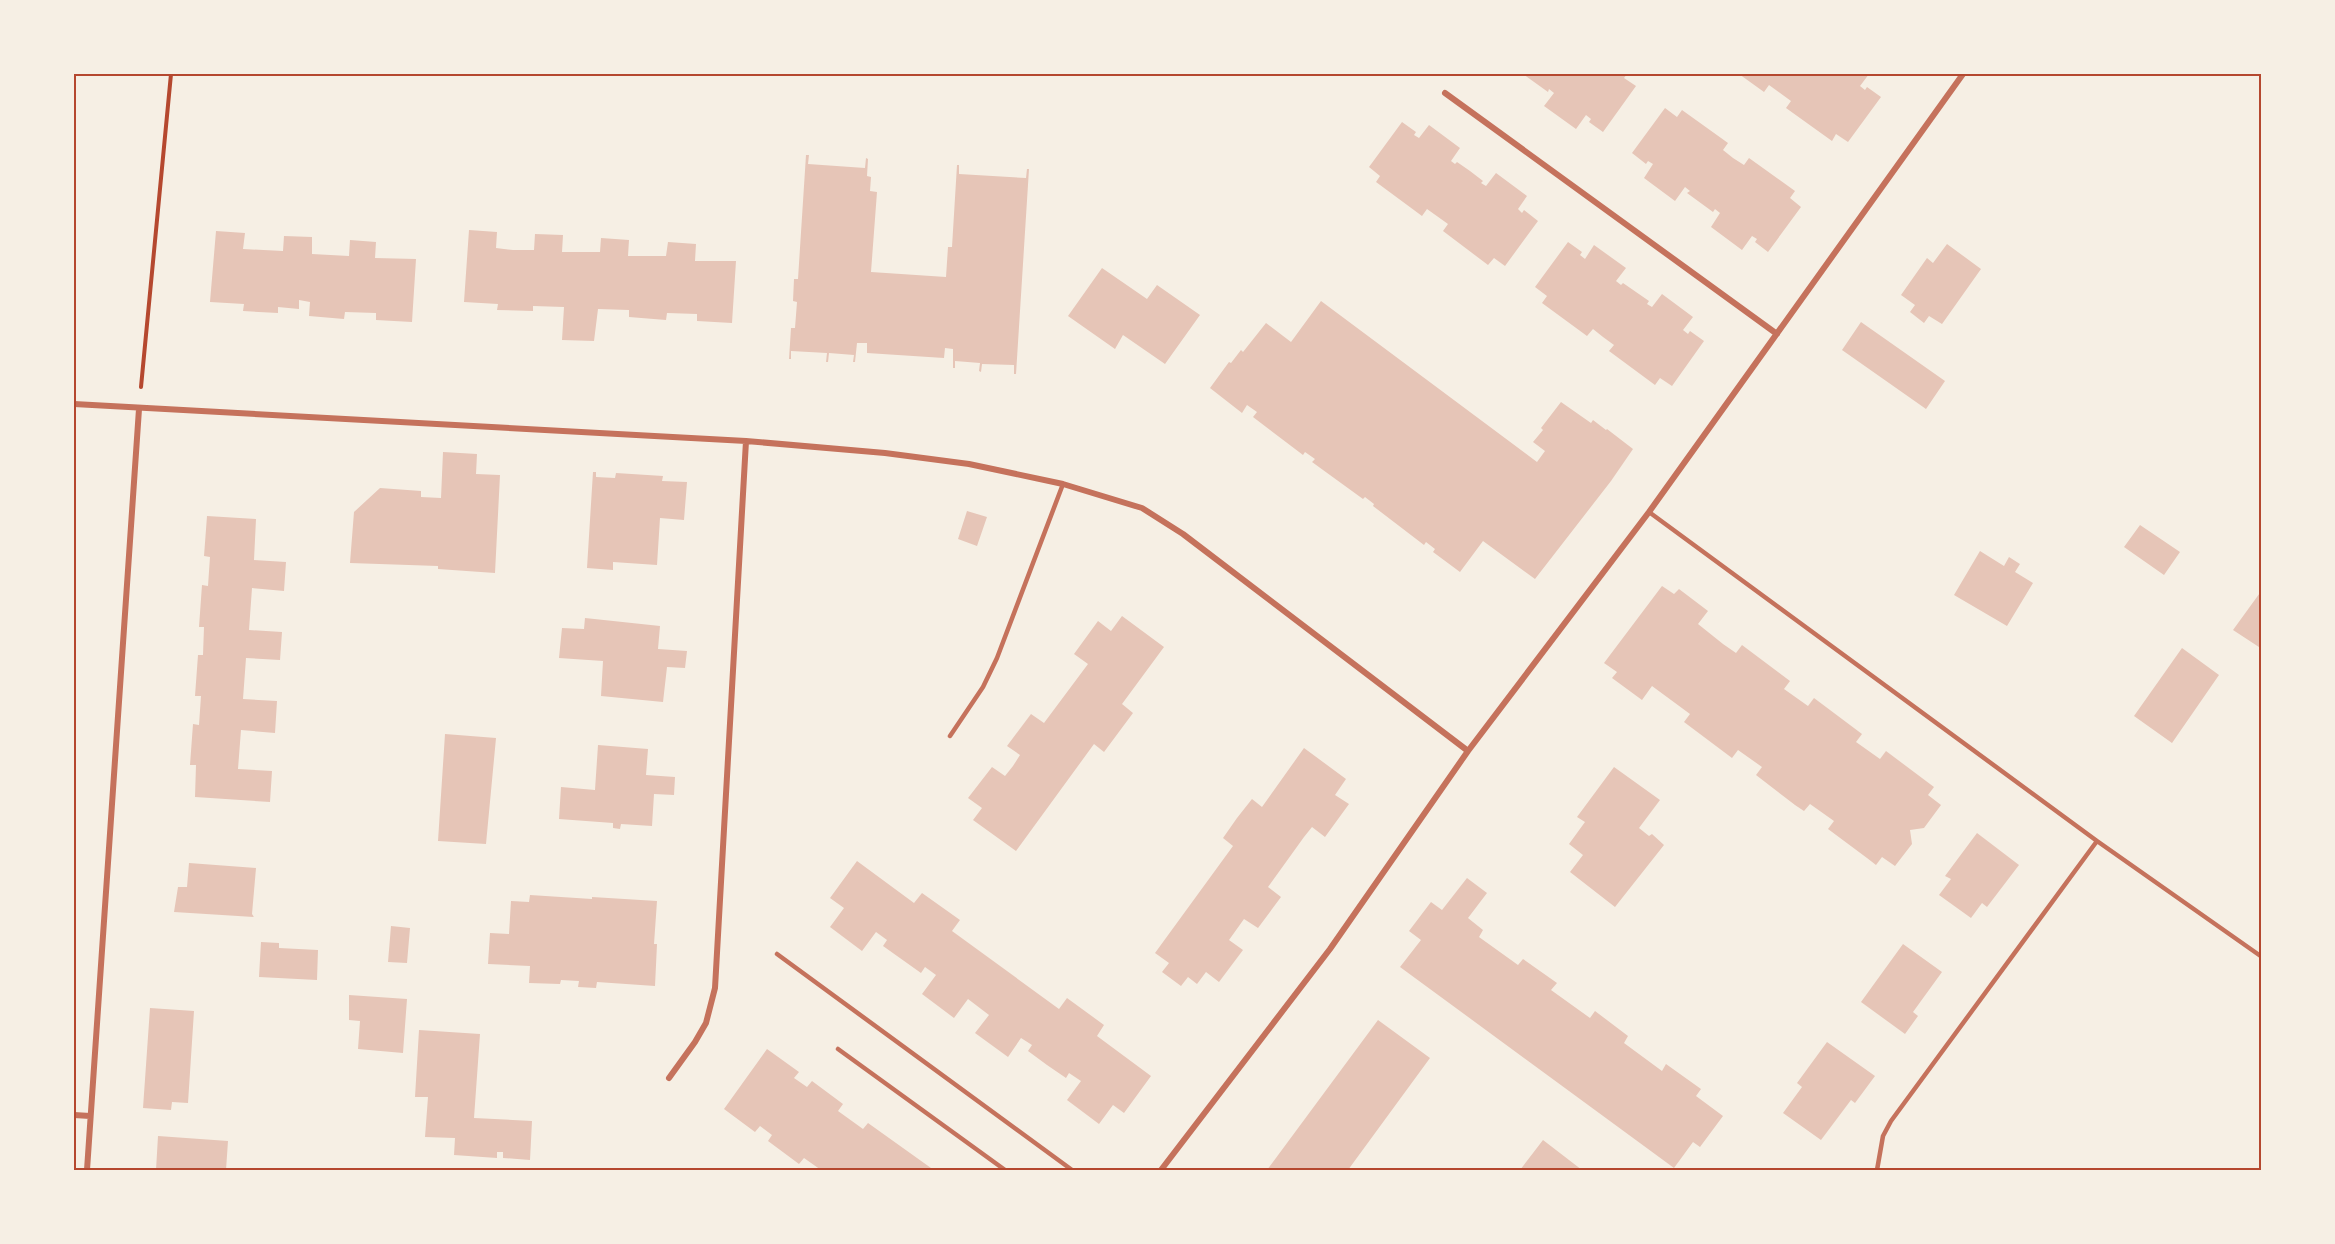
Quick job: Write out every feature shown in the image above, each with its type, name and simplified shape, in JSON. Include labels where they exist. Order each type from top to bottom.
[{"type":"street","points":[[1161,1170],[1330,950],[1468,752],[1649,512],[1964,74]]},
{"type":"street","points":[[1445,93],[1777,334]]},
{"type":"street","points":[[74,404],[746,441],[885,453],[969,464],[1063,484],[1142,508],[1183,534],[1468,752]]},
{"type":"street","points":[[87,1170],[139,409]]},
{"type":"street","points":[[669,1078],[706,1023],[715,988],[746,441]]},
{"type":"street","points":[[74,1114],[90,1116]]},
{"type":"lane","points":[[950,736],[982,687],[997,658],[1063,484]]},
{"type":"lane","points":[[1649,512],[2097,841],[2262,957]]},
{"type":"lane","points":[[1877,1170],[1883,1136],[1891,1121],[2097,841]]},
{"type":"lane","points":[[777,954],[1072,1170]]},
{"type":"lane","points":[[838,1049],[1005,1170]]},
{"type":"path","points":[[139,409],[171,74]]},
{"type":"building","points":[[1523,74],[1627,74],[1624,78],[1636,86],[1603,132],[1589,122],[1591,119],[1586,115],[1576,129],[1544,106],[1554,93],[1549,89],[1548,92]]},
{"type":"building","points":[[1739,74],[1869,74],[1860,86],[1865,90],[1867,87],[1881,97],[1848,142],[1836,134],[1832,141],[1786,108],[1791,101],[1769,85],[1764,92]]},
{"type":"building","points":[[1665,108],[1677,117],[1682,110],[1728,143],[1723,150],[1733,158],[1744,165],[1749,158],[1795,191],[1790,198],[1801,207],[1768,252],[1755,242],[1757,239],[1752,236],[1742,250],[1711,227],[1720,213],[1715,209],[1713,212],[1687,193],[1690,191],[1685,187],[1675,201],[1644,178],[1653,164],[1648,161],[1646,164],[1632,153]]},
{"type":"building","points":[[1402,122],[1416,132],[1414,135],[1419,138],[1429,125],[1460,148],[1451,161],[1455,164],[1457,162],[1470,171],[1486,186],[1496,173],[1527,196],[1518,209],[1522,213],[1524,210],[1538,221],[1505,266],[1494,258],[1488,265],[1443,231],[1448,224],[1427,209],[1422,216],[1376,182],[1380,176],[1369,167]]},
{"type":"building","points":[[806,155],[809,155],[808,164],[865,168],[866,158],[868,159],[867,176],[871,177],[870,191],[877,192],[871,272],[946,277],[948,247],[952,247],[957,165],[959,165],[959,174],[1026,178],[1027,169],[1029,169],[1016,374],[1014,374],[1014,365],[982,364],[981,372],[979,371],[980,363],[955,361],[955,368],[953,368],[953,349],[945,348],[944,358],[867,353],[867,343],[857,343],[855,362],[853,362],[854,355],[829,353],[828,362],[826,362],[827,353],[791,351],[791,359],[789,359],[791,328],[795,328],[797,302],[793,301],[794,279],[798,279]]},
{"type":"building","points":[[469,230],[497,232],[496,248],[513,250],[534,250],[535,234],[563,235],[562,252],[600,252],[601,238],[629,240],[628,256],[666,256],[668,242],[696,244],[695,261],[736,261],[732,323],[697,321],[697,314],[667,313],[666,320],[629,317],[629,310],[598,309],[594,341],[562,340],[564,307],[533,306],[533,311],[497,310],[498,304],[464,302]]},
{"type":"building","points":[[216,231],[245,233],[243,249],[283,251],[284,236],[312,237],[312,254],[349,256],[350,240],[376,242],[375,258],[416,259],[412,322],[376,320],[376,313],[345,312],[344,319],[309,316],[310,302],[299,300],[299,309],[278,307],[278,313],[243,311],[244,304],[210,302]]},
{"type":"building","points":[[1568,242],[1582,252],[1580,255],[1585,259],[1594,245],[1626,268],[1616,281],[1621,285],[1623,283],[1649,301],[1647,304],[1652,307],[1662,294],[1693,317],[1683,330],[1688,334],[1690,331],[1704,341],[1672,386],[1660,378],[1655,385],[1609,351],[1614,345],[1593,329],[1587,336],[1542,303],[1547,296],[1535,287]]},
{"type":"building","points":[[1947,244],[1981,269],[1942,324],[1929,316],[1924,323],[1910,312],[1915,305],[1901,295],[1927,258],[1933,263]]},
{"type":"building","points":[[1102,268],[1147,299],[1157,285],[1200,315],[1165,364],[1123,335],[1115,349],[1068,316]]},
{"type":"building","points":[[1321,301],[1537,462],[1545,451],[1533,442],[1561,402],[1591,423],[1593,420],[1607,429],[1633,449],[1535,579],[1483,541],[1460,572],[1433,552],[1435,549],[1426,542],[1424,545],[1373,506],[1374,504],[1365,497],[1363,499],[1312,462],[1315,459],[1305,452],[1303,455],[1253,417],[1257,412],[1247,405],[1242,413],[1210,388],[1229,362],[1231,363],[1241,350],[1243,352],[1266,323],[1291,342]]},
{"type":"building","points":[[1861,322],[1945,381],[1926,409],[1842,350]]},
{"type":"building","points":[[443,452],[477,454],[476,474],[500,475],[495,573],[438,569],[438,566],[350,563],[354,512],[380,488],[421,491],[421,497],[441,498]]},
{"type":"building","points":[[593,472],[596,472],[596,477],[615,478],[616,473],[663,476],[662,481],[687,482],[684,520],[660,518],[657,565],[613,562],[613,570],[587,568]]},
{"type":"building","points":[[967,511],[987,517],[977,546],[958,539]]},
{"type":"building","points":[[207,516],[256,519],[254,560],[286,562],[284,591],[252,588],[249,630],[282,632],[280,660],[246,658],[243,699],[277,701],[275,733],[241,730],[238,769],[272,771],[270,802],[195,797],[196,765],[190,765],[193,724],[199,725],[201,696],[195,696],[198,655],[203,655],[204,627],[199,627],[202,585],[208,586],[210,557],[204,556]]},
{"type":"building","points":[[2140,525],[2180,552],[2164,575],[2124,547]]},
{"type":"building","points":[[1980,551],[2004,566],[2009,557],[2020,564],[2015,572],[2033,583],[2007,626],[1954,595]]},
{"type":"building","points":[[1662,586],[1674,594],[1679,589],[1708,611],[1698,624],[1723,644],[1736,653],[1742,645],[1790,681],[1784,689],[1808,706],[1814,698],[1862,734],[1856,742],[1880,759],[1886,751],[1934,787],[1928,795],[1941,805],[1924,828],[1910,830],[1912,844],[1895,866],[1882,857],[1876,865],[1828,829],[1834,821],[1810,804],[1804,811],[1795,805],[1756,775],[1762,767],[1738,750],[1732,758],[1684,722],[1690,714],[1652,686],[1642,700],[1612,678],[1617,672],[1604,663]]},
{"type":"building","points":[[2262,590],[2262,649],[2233,630]]},
{"type":"building","points":[[1122,616],[1164,647],[1122,704],[1133,713],[1104,752],[1094,744],[1016,851],[973,820],[982,808],[968,798],[992,767],[1005,776],[1020,755],[1007,746],[1031,714],[1044,723],[1088,664],[1074,654],[1098,621],[1111,631]]},
{"type":"building","points":[[585,618],[660,626],[658,649],[687,651],[685,668],[667,667],[663,702],[601,696],[603,661],[559,658],[562,628],[584,629]]},
{"type":"building","points":[[2182,648],[2219,675],[2172,743],[2134,716]]},
{"type":"building","points":[[445,734],[496,738],[486,844],[438,841]]},
{"type":"building","points":[[598,745],[648,749],[646,775],[675,777],[674,795],[654,794],[652,826],[621,824],[620,829],[613,828],[613,823],[559,819],[561,787],[595,790]]},
{"type":"building","points":[[1304,748],[1346,779],[1335,795],[1349,804],[1325,837],[1312,827],[1304,837],[1268,887],[1281,897],[1258,928],[1244,919],[1229,940],[1243,950],[1219,982],[1206,972],[1197,984],[1188,977],[1181,986],[1162,972],[1169,963],[1155,953],[1233,846],[1223,838],[1237,818],[1252,799],[1262,807]]},
{"type":"building","points":[[1614,767],[1660,800],[1639,828],[1649,836],[1652,834],[1664,845],[1615,907],[1570,872],[1583,855],[1569,844],[1585,822],[1577,817]]},
{"type":"building","points":[[1977,833],[2019,865],[1987,907],[1982,903],[1971,918],[1939,895],[1951,879],[1945,876]]},
{"type":"building","points":[[857,861],[914,903],[922,893],[960,920],[952,931],[1059,1009],[1067,998],[1104,1025],[1097,1036],[1151,1076],[1124,1113],[1113,1105],[1099,1124],[1067,1100],[1081,1081],[1069,1073],[1066,1078],[1047,1065],[1028,1051],[1032,1045],[1021,1038],[1008,1057],[975,1033],[989,1015],[968,999],[954,1018],[922,994],[936,975],[925,967],[921,973],[883,946],[887,940],[876,932],[862,951],[830,927],[844,908],[830,898]]},
{"type":"building","points":[[189,863],[256,868],[252,914],[254,917],[174,912],[178,887],[187,887]]},
{"type":"building","points":[[1467,878],[1487,893],[1468,918],[1483,930],[1479,937],[1518,965],[1523,959],[1557,983],[1551,990],[1590,1018],[1595,1011],[1628,1036],[1624,1043],[1662,1071],[1666,1064],[1701,1089],[1696,1096],[1723,1116],[1700,1147],[1693,1142],[1674,1168],[1400,967],[1421,940],[1409,931],[1431,902],[1442,910]]},
{"type":"building","points":[[530,895],[657,901],[654,944],[657,944],[655,986],[597,982],[596,988],[578,987],[579,981],[561,980],[560,984],[529,983],[530,966],[488,964],[490,933],[509,934],[511,901],[529,902]]},
{"type":"building","points":[[391,926],[410,928],[407,963],[388,962]]},
{"type":"building","points":[[261,942],[279,943],[279,948],[318,950],[317,980],[259,977]]},
{"type":"building","points":[[1903,944],[1942,972],[1913,1012],[1918,1016],[1905,1034],[1861,1002]]},
{"type":"building","points":[[349,995],[407,999],[403,1053],[358,1049],[360,1021],[349,1020]]},
{"type":"building","points":[[150,1008],[194,1011],[188,1103],[172,1102],[171,1110],[143,1108]]},
{"type":"building","points":[[1378,1020],[1430,1058],[1348,1170],[1267,1170]]},
{"type":"building","points":[[419,1030],[480,1034],[474,1118],[532,1121],[530,1160],[503,1158],[503,1152],[497,1152],[497,1158],[454,1155],[455,1138],[425,1137],[428,1097],[415,1097]]},
{"type":"building","points":[[1827,1042],[1875,1076],[1855,1103],[1851,1100],[1821,1140],[1783,1113],[1802,1087],[1797,1083]]},
{"type":"building","points":[[767,1049],[799,1072],[794,1078],[807,1087],[812,1081],[843,1104],[838,1111],[863,1129],[868,1123],[931,1168],[929,1170],[821,1170],[804,1158],[799,1164],[768,1141],[772,1135],[760,1126],[755,1132],[724,1109]]},
{"type":"building","points":[[158,1136],[228,1141],[226,1170],[156,1170]]},
{"type":"building","points":[[1543,1140],[1582,1170],[1520,1170]]}]
